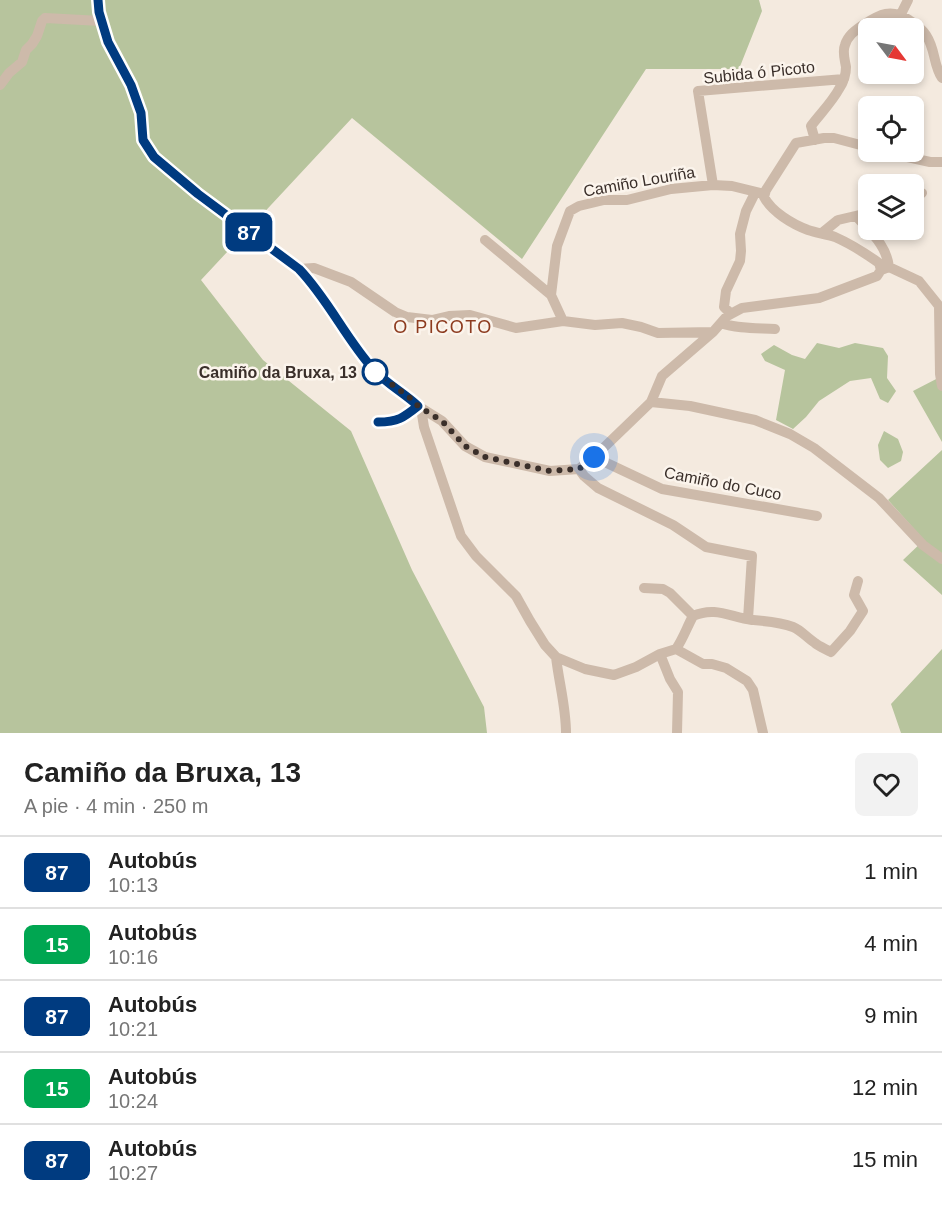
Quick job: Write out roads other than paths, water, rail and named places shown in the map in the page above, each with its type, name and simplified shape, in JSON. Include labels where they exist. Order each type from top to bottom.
[{"type":"street","points":[[98,0],[101,21],[108,42],[131,85],[141,113],[143,140],[154,157],[198,194],[299,269],[314,284],[345,333],[375,372],[419,407],[442,421],[465,446],[485,457],[550,471],[579,469],[651,402],[662,376],[731,314],[742,308],[819,298],[877,276],[885,268],[887,255],[880,242],[856,216],[838,220],[822,233]]},
{"type":"street","points":[[901,15],[908,0]]},
{"type":"street","points":[[815,140],[812,126],[839,90],[844,79],[846,70],[844,50],[847,39],[854,31],[876,17],[888,13],[901,15],[918,26],[926,34],[934,50],[936,64],[942,78]]},
{"type":"street","points":[[0,85],[22,62],[26,50],[32,44],[45,18],[101,21]]},
{"type":"street","name":"Subida ó Picoto","points":[[713,185],[698,91],[844,79]]},
{"type":"street","points":[[731,314],[724,307],[726,291],[740,261],[740,234],[746,210],[796,143],[834,138],[858,144]]},
{"type":"street","points":[[924,161],[942,162]]},
{"type":"street","name":"Camiño Louriña","points":[[551,296],[557,246],[570,211],[579,206],[604,200],[627,200],[671,189],[713,185],[732,186],[759,193]]},
{"type":"street","points":[[759,193],[781,215],[807,229],[845,242],[885,268],[918,281],[940,306],[942,386]]},
{"type":"street","points":[[485,240],[551,296],[563,321]]},
{"type":"street","points":[[299,269],[314,268],[351,282],[395,312],[407,317],[432,320],[470,315],[516,328],[563,321],[595,325],[622,323],[658,333],[728,326],[775,329]]},
{"type":"street","points":[[651,402],[690,406],[755,420],[790,434],[814,448],[879,498],[923,545],[942,559]]},
{"type":"street","points":[[378,422],[393,422],[419,407]]},
{"type":"street","points":[[419,407],[461,536],[476,556],[516,597],[540,637],[556,657],[585,669],[614,675],[636,667],[660,654],[676,649],[693,616],[714,612],[795,627],[814,643],[831,652],[850,631],[863,611],[854,595],[858,581]]},
{"type":"street","name":"Camiño do Cuco","points":[[594,457],[662,489],[817,516]]},
{"type":"street","points":[[579,469],[598,488],[673,525],[706,547],[752,556],[748,619]]},
{"type":"street","points":[[644,588],[663,589],[670,593],[693,616]]},
{"type":"street","points":[[676,649],[704,664],[726,668],[747,681],[753,690],[763,733]]},
{"type":"street","points":[[660,654],[670,680],[678,692],[677,733]]},
{"type":"street","points":[[556,657],[558,680],[566,715],[566,733]]},
{"type":"place","name":"Camiño da Bruxa, 13","points":[[375,372]]},
{"type":"district","name":"O PICOTO","points":[[443,327]]}]
